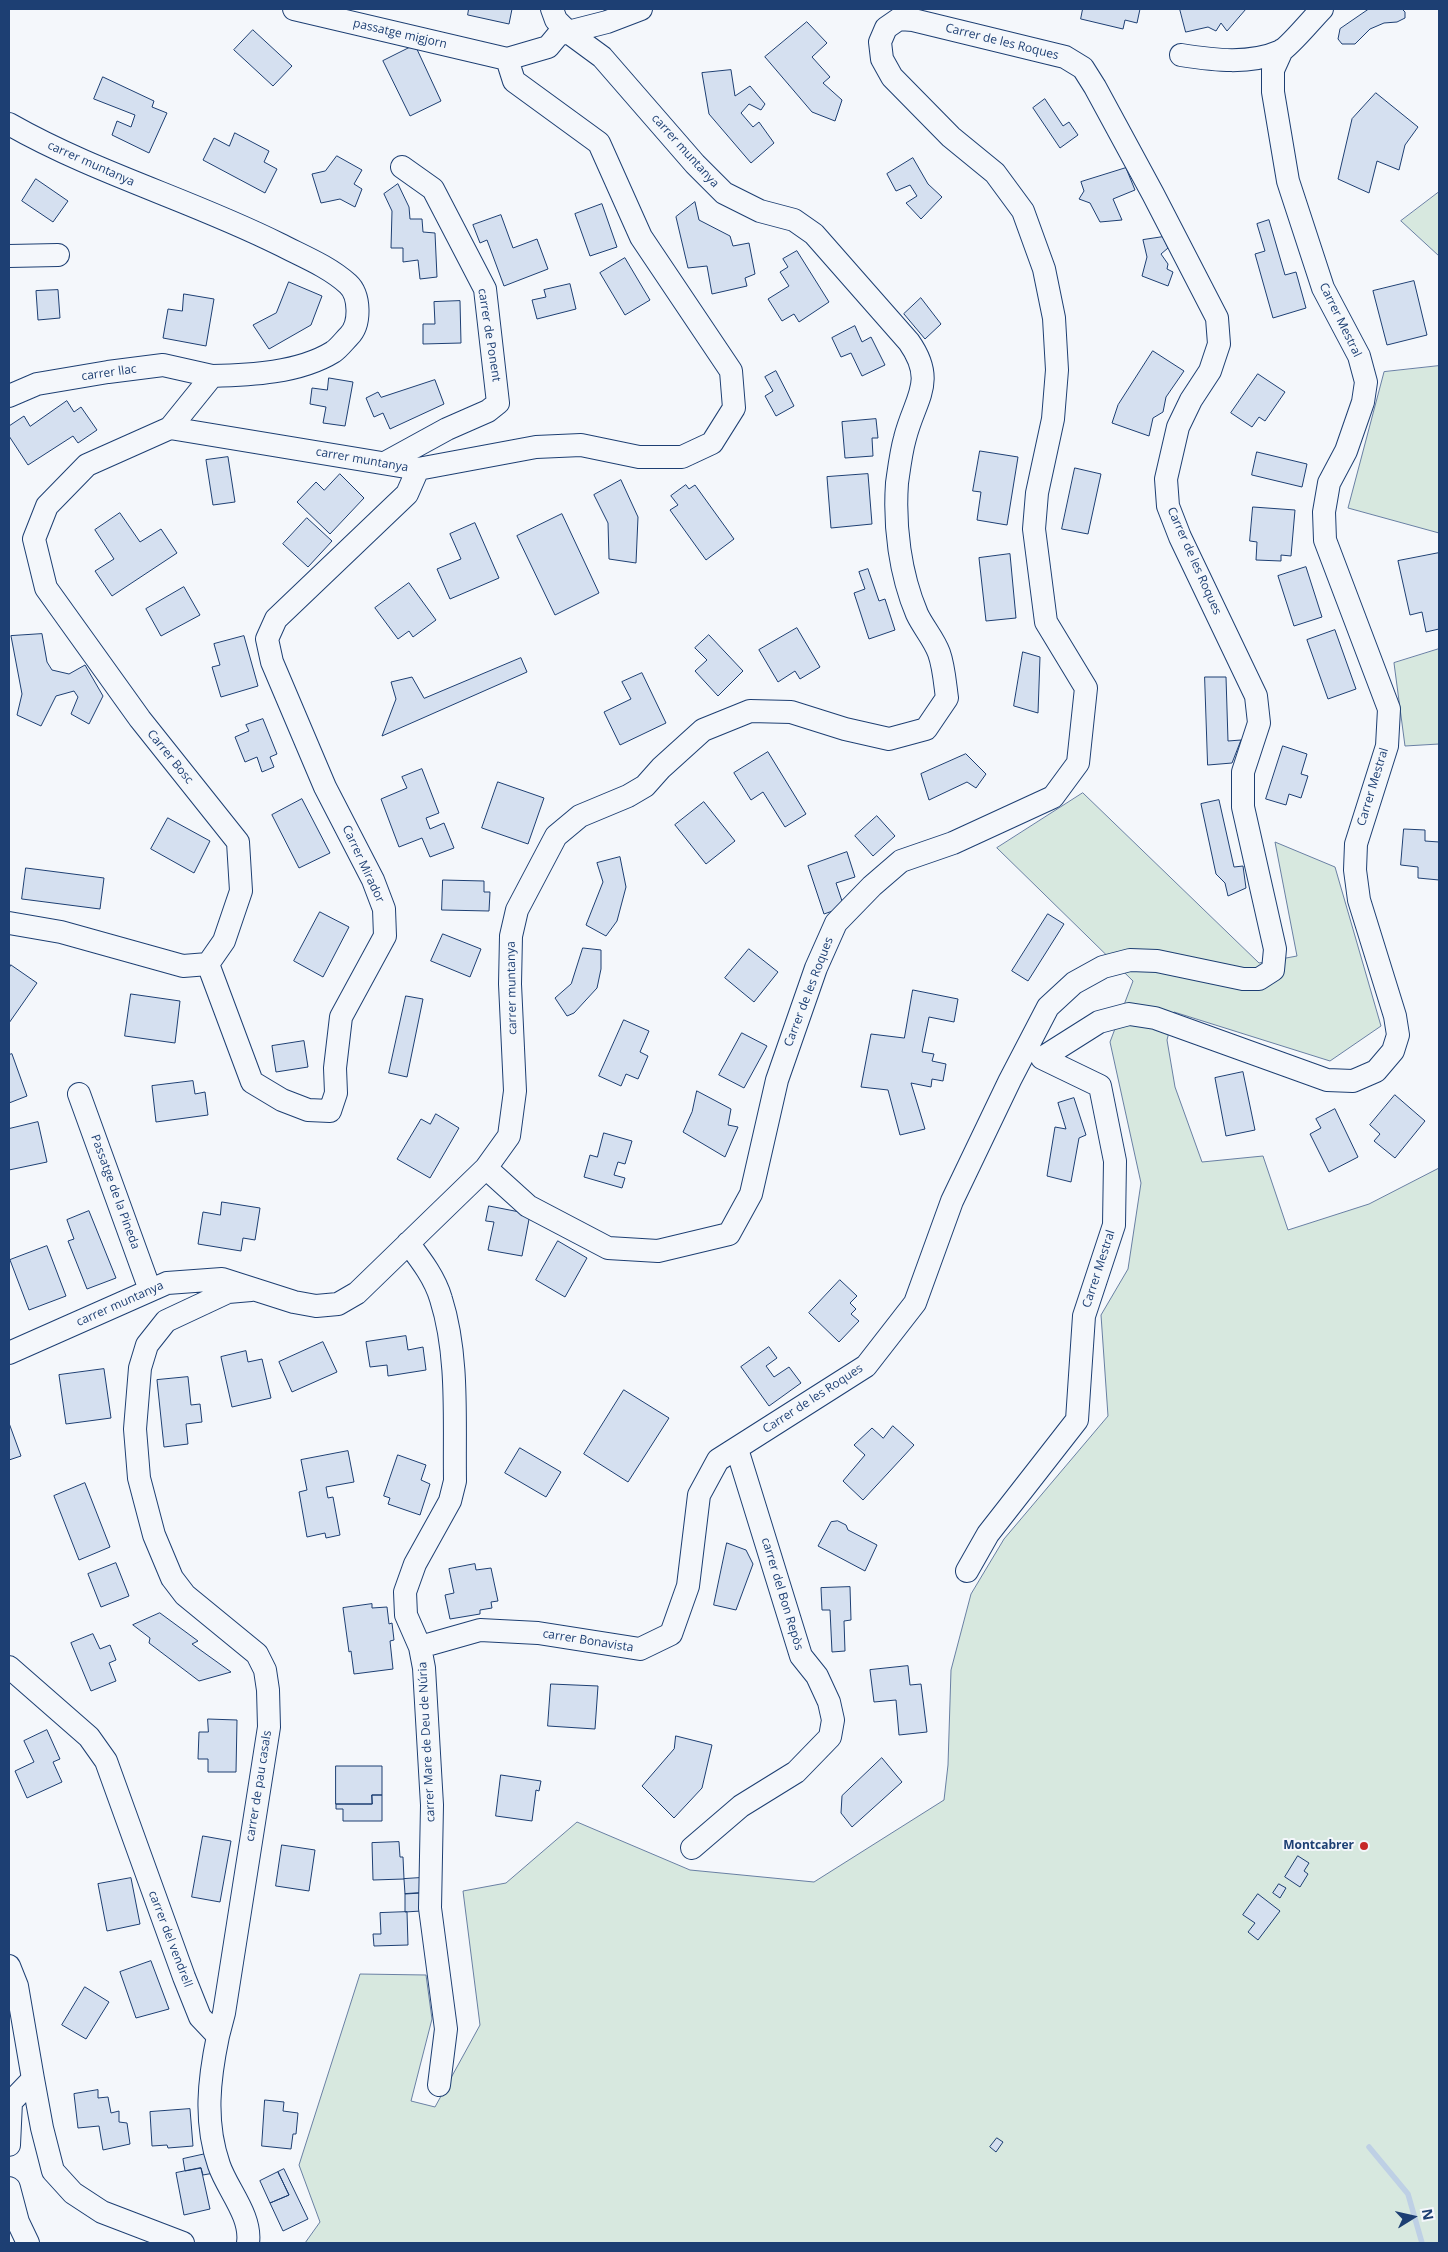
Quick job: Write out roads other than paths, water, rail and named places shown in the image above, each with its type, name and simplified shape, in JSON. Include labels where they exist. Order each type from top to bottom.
[{"type":"street","name":"passatge migjorn","points":[[294,9],[507,59]]},
{"type":"street","name":"carrer muntanya","points":[[9,1353],[167,1283],[222,1279],[254,1290],[316,1306],[338,1304],[357,1293],[486,1168],[508,1136],[514,1091],[510,984],[511,936],[517,910],[556,836],[580,816],[628,796],[645,786],[661,768],[703,730],[750,712],[791,712],[845,729],[889,740],[926,729],[947,698],[939,653],[917,614],[903,571],[898,528],[898,483],[905,438],[918,403],[923,379],[919,357],[814,234],[794,220],[760,211],[724,194],[695,164],[602,57],[568,32],[556,20],[552,9]]},
{"type":"street","points":[[507,59],[548,48],[558,35],[607,22],[641,9]]},
{"type":"street","points":[[1181,55],[1220,62],[1247,60],[1282,50],[1322,9]]},
{"type":"street","name":"Carrer de les Roques","points":[[486,1168],[528,1206],[608,1248],[658,1251],[729,1234],[751,1194],[777,1080],[816,968],[836,923],[872,886],[901,861],[953,843],[1053,796],[1078,763],[1086,688],[1046,622],[1034,529],[1037,493],[1054,419],[1057,370],[1054,318],[1044,269],[1023,211],[995,173],[951,137],[892,77],[882,59],[880,42],[886,28],[898,19],[914,14],[1064,57],[1083,68],[1153,194],[1217,318],[1218,344],[1210,371],[1191,400],[1178,427],[1166,479],[1168,506],[1180,537],[1256,696],[1259,723],[1244,772],[1243,807],[1275,949],[1273,970],[1259,979],[1243,979],[1157,961],[1130,960],[1103,967],[1074,983],[1048,1007],[1010,1080],[952,1201],[916,1303],[866,1366],[736,1449]]},
{"type":"street","name":"Carrer Mestral","points":[[1010,1080],[1099,1022],[1129,1014],[1155,1018],[1327,1080],[1353,1080],[1376,1071],[1393,1051],[1398,1035],[1395,1016],[1359,900],[1355,870],[1356,844],[1387,746],[1388,709],[1325,540],[1324,512],[1329,483],[1346,451],[1363,402],[1366,382],[1359,356],[1323,288],[1288,181],[1272,92],[1272,70],[1282,50]]},
{"type":"street","name":"carrer muntanya","points":[[170,428],[418,469],[536,447],[581,445],[639,457],[682,457],[712,442],[734,408],[731,371],[641,237],[599,143],[514,81],[507,59]]},
{"type":"street","name":"carrer muntanya","points":[[9,124],[38,140],[138,184],[247,228],[322,266],[349,285],[358,304],[354,331],[334,351],[307,363],[256,375],[212,376]]},
{"type":"street","name":"carrer de Ponent","points":[[385,463],[447,429],[488,411],[498,402],[485,289],[433,189],[402,167]]},
{"type":"street","points":[[9,256],[58,256]]},
{"type":"street","name":"carrer llac","points":[[9,396],[37,384],[163,365],[212,376]]},
{"type":"street","points":[[170,428],[212,376]]},
{"type":"street","name":"Carrer Bosc","points":[[170,428],[86,465],[47,506],[34,539],[46,588],[140,719],[238,842],[241,891],[224,941],[208,964]]},
{"type":"street","name":"Carrer Mirador","points":[[208,964],[252,1082],[282,1100],[308,1110],[330,1111],[336,1093],[335,1068],[341,1018],[385,936],[384,910],[373,880],[325,787],[272,662],[267,639],[276,619],[407,494],[418,469]]},
{"type":"street","points":[[9,923],[61,932],[183,966],[208,964]]},
{"type":"street","name":"Carrer Mestral","points":[[967,1571],[988,1534],[1077,1420],[1084,1316],[1114,1225],[1115,1161],[1100,1086],[1042,1058]]},
{"type":"street","name":"Passatge de la Pineda","points":[[80,1094],[150,1290]]},
{"type":"street","name":"carrer Mare de Deu de Núria","points":[[408,1243],[427,1269],[441,1298],[452,1348],[455,1481],[450,1501],[419,1557],[405,1592],[406,1615],[420,1647],[424,1668],[432,1805],[430,1908],[446,2029],[439,2085]]},
{"type":"street","name":"carrer de pau casals","points":[[218,2036],[224,2013],[269,1727],[268,1690],[265,1670],[257,1654],[186,1595],[172,1578],[154,1535],[139,1478],[135,1429],[140,1368],[147,1345],[166,1321],[228,1292],[254,1290]]},
{"type":"street","name":"carrer Bonavista","points":[[420,1647],[480,1630],[538,1633],[640,1649],[671,1634],[688,1586],[699,1495],[718,1460],[736,1449]]},
{"type":"street","name":"carrer del Bon Repòs","points":[[692,1848],[741,1806],[796,1772],[830,1737],[833,1720],[829,1702],[817,1676],[801,1656],[736,1449]]},
{"type":"street","name":"carrer del vendrell","points":[[9,1667],[89,1737],[106,1762],[200,2018],[218,2036]]},
{"type":"street","points":[[9,1966],[17,1986],[42,2128],[52,2171],[73,2193],[102,2212],[183,2243]]},
{"type":"street","points":[[218,2036],[210,2075],[208,2120],[219,2165],[242,2214],[249,2235],[248,2243]]},
{"type":"street","points":[[9,2145],[10,2103],[33,2079]]},
{"type":"street","points":[[9,2188],[18,2222],[28,2243]]},
{"type":"waterway","points":[[1369,2147],[1408,2194],[1422,2243]]},
{"type":"place","name":"Montcabrer","points":[[1364,1846]]}]
